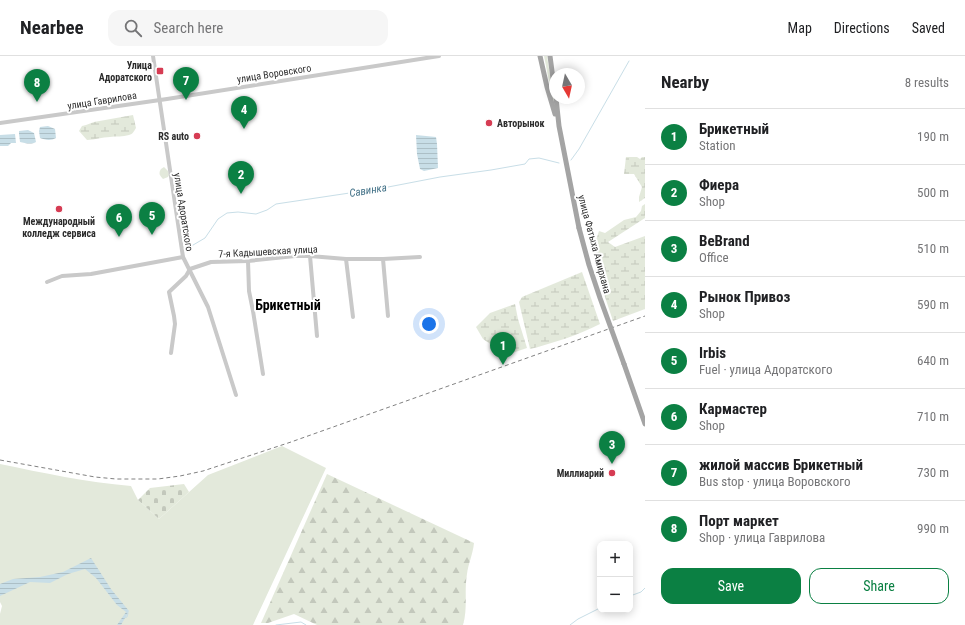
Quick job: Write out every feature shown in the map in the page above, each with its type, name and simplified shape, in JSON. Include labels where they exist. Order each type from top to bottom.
[{"type":"main road","name":"улица Фатыха Амирхана","points":[[540,56],[547,87],[559,126]]},
{"type":"main road","points":[[550,56],[552,68]]},
{"type":"main road","name":"улица Фатыха Амирхана","points":[[557,104],[559,126],[579,228],[589,265],[645,424]]},
{"type":"street","name":"улица Адоратского","points":[[47,282],[62,276],[91,274],[183,257],[153,56]]},
{"type":"street","name":"улица Воровского","points":[[159,100],[438,56]]},
{"type":"street","name":"улица Гаврилова","points":[[0,123],[159,100]]},
{"type":"street","name":"7-я Кадышевская улица","points":[[190,269],[211,262],[248,261],[295,256],[346,259],[420,257]]},
{"type":"street","points":[[310,256],[317,336]]},
{"type":"street","points":[[183,257],[208,307],[236,395]]},
{"type":"street","points":[[346,259],[353,317]]},
{"type":"street","points":[[383,259],[388,316]]},
{"type":"street","points":[[248,261],[249,291],[263,374]]},
{"type":"street","points":[[171,353],[174,316],[169,292],[186,276],[190,269]]},
{"type":"green space","points":[[544,56],[547,56],[549,81]]},
{"type":"green space","points":[[133,115],[136,128],[129,135],[87,140],[79,131],[82,126],[94,122]]},
{"type":"green space","points":[[626,157],[637,157],[640,159],[645,157],[645,198],[639,202],[642,187],[634,174],[624,174]]},
{"type":"green space","points":[[164,167],[168,171],[169,175],[163,179],[160,176],[160,172]]},
{"type":"green space","points":[[645,204],[645,218],[608,242],[615,247],[645,236],[645,309],[613,321],[595,267],[600,263],[592,252],[599,231],[605,233],[624,220],[636,217],[641,211],[642,206]]},
{"type":"green space","points":[[582,272],[600,324],[583,332],[530,349],[519,302],[522,297]]},
{"type":"green space","points":[[515,304],[527,348],[509,354],[502,352],[483,339],[476,327],[490,313]]},
{"type":"green space","points":[[282,446],[326,468],[253,625],[0,625],[2,606],[0,602],[0,464],[81,480],[131,486],[138,500],[159,519],[208,475]]},
{"type":"green space","points":[[327,474],[474,543],[468,566],[463,625],[317,625],[294,614],[268,623],[261,623]]},
{"type":"green space","points":[[184,484],[189,492],[159,519],[138,500],[150,488]]},
{"type":"water","points":[[48,126],[55,129],[56,138],[52,140],[40,138],[40,127]]},
{"type":"water","points":[[28,130],[34,133],[36,142],[30,144],[20,142],[19,131]]},
{"type":"water","points":[[15,134],[16,143],[11,143],[8,146],[0,146],[0,135]]},
{"type":"water","points":[[416,135],[436,137],[438,168],[424,171],[420,169],[417,154]]},
{"type":"water","points":[[91,558],[111,589],[129,611],[121,625],[117,625],[126,612],[117,605],[96,578],[85,569],[68,574],[50,583],[30,582],[0,596],[0,584],[13,579],[40,577],[63,572]]},
{"type":"waterway","name":"Савинка","points":[[571,160],[579,149],[629,61]]},
{"type":"waterway","name":"Савинка","points":[[188,248],[205,238],[218,219],[227,213],[238,212],[256,214],[267,210],[276,204],[525,164],[529,159],[539,158],[559,163]]},
{"type":"waterway","points":[[633,595],[641,592],[645,588]]},
{"type":"waterway","points":[[570,625],[578,619],[597,610]]},
{"type":"waterway","points":[[124,618],[127,617],[128,613]]},
{"type":"waterway","points":[[276,625],[301,622],[306,625]]},
{"type":"railway","points":[[0,460],[95,477],[116,479],[158,479],[203,471],[291,442],[645,316]]},
{"type":"place","name":"Улица Адоратского","points":[[160,71]]},
{"type":"place","name":"жилой массив Брикетный","points":[[186,100]]},
{"type":"place","name":"Порт маркет","points":[[37,102]]},
{"type":"place","name":"Авторынок","points":[[489,123]]},
{"type":"place","name":"Рынок Привоз","points":[[244,129]]},
{"type":"place","name":"RS auto","points":[[197,136]]},
{"type":"place","name":"Фиера","points":[[241,194]]},
{"type":"place","name":"Международный колледж сервиса","points":[[59,209]]},
{"type":"place","name":"Irbis","points":[[152,235]]},
{"type":"place","name":"Кармастер","points":[[119,237]]},
{"type":"place","name":"Брикетный","points":[[503,365]]},
{"type":"place","name":"BeBrand","points":[[612,464]]},
{"type":"place","name":"Миллиарий","points":[[612,473]]},
{"type":"district","name":"Брикетный","points":[[288,305]]}]
